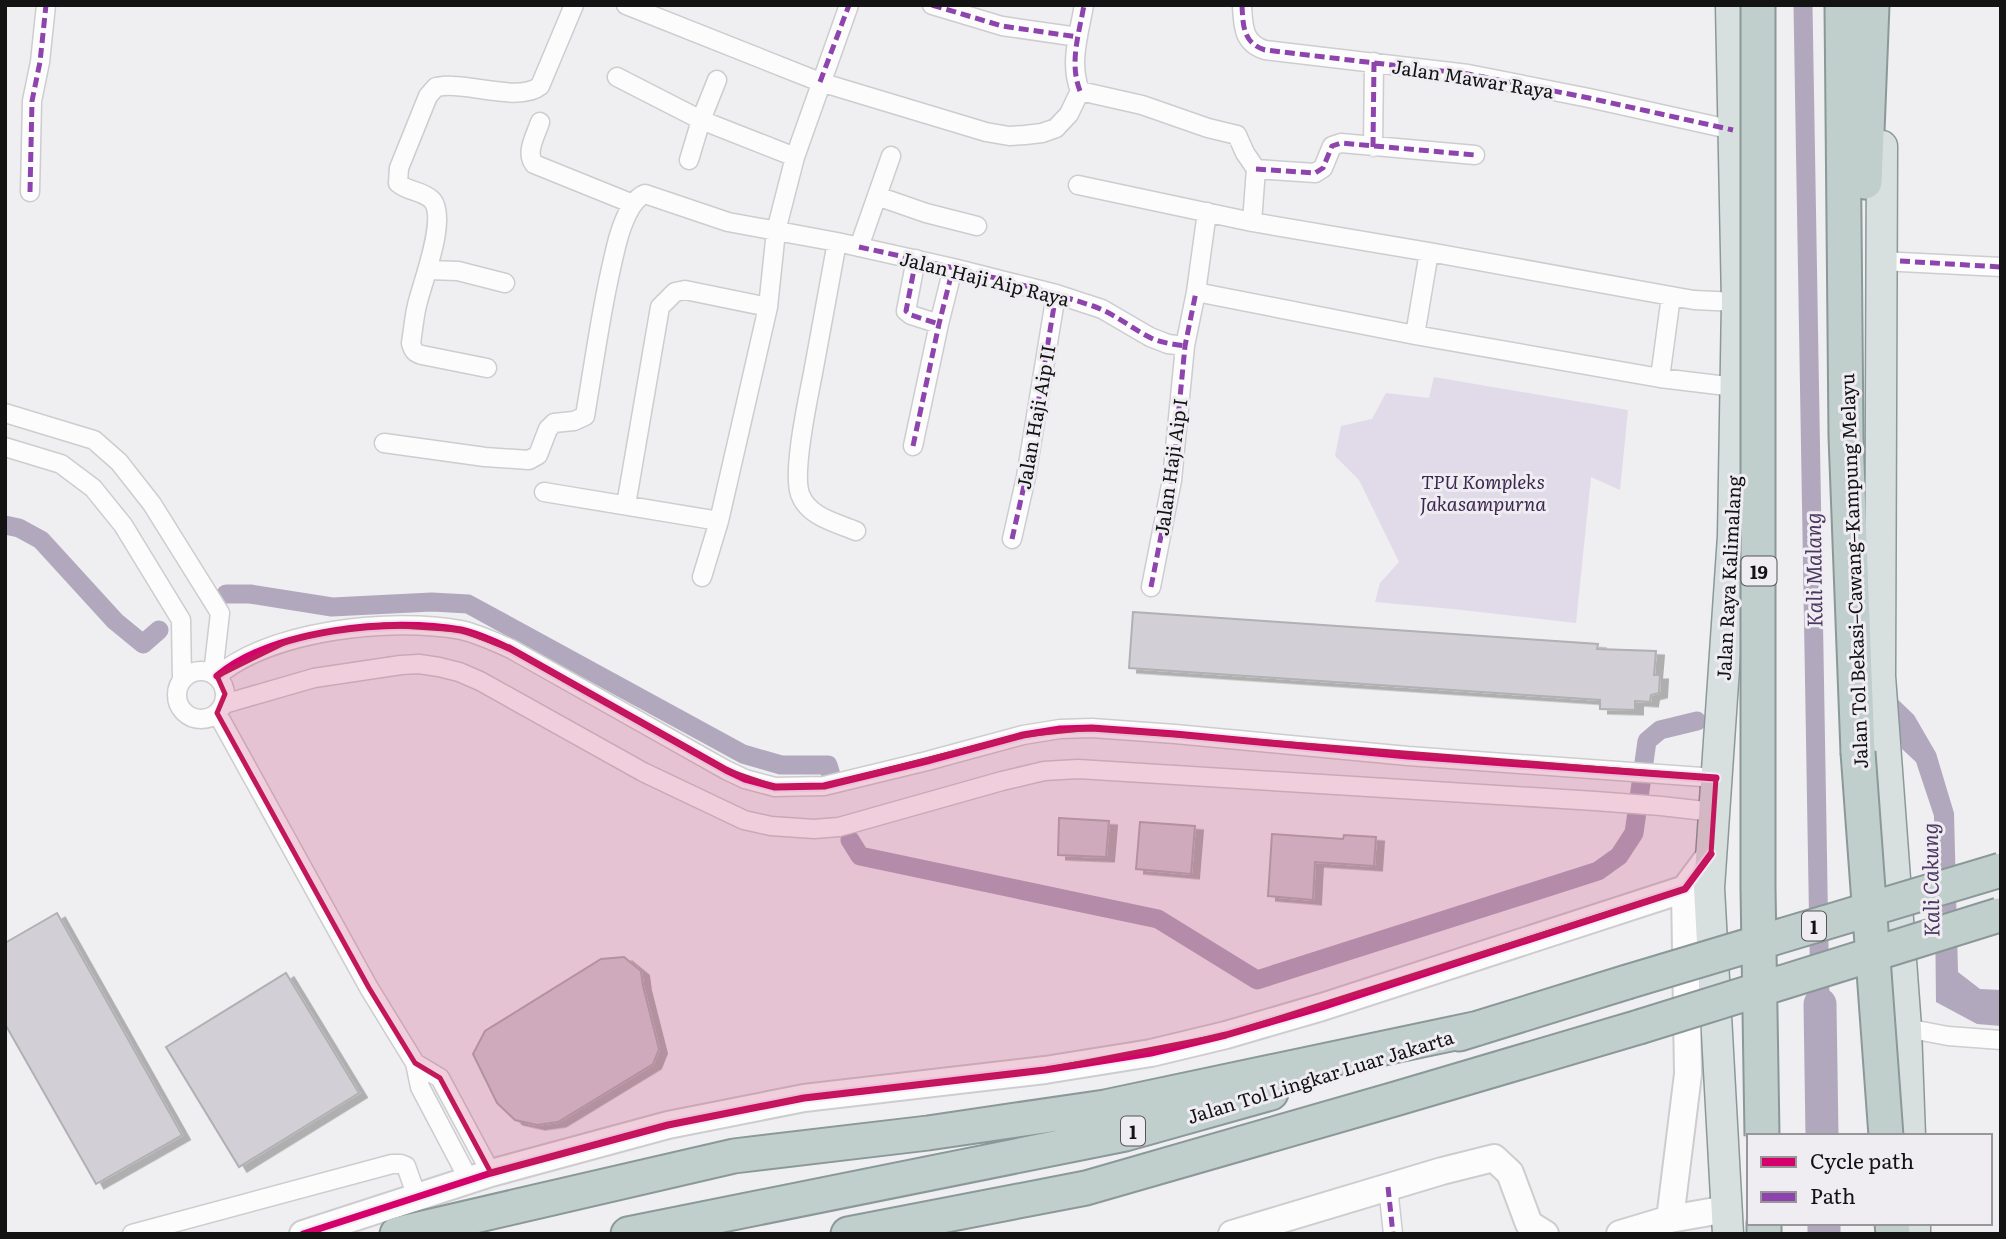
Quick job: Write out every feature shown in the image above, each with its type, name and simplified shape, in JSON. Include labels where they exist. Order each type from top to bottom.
[{"type":"highway","name":"19","points":[[1758,5],[1758,888],[1762,1134]]},
{"type":"highway","name":"Jalan Tol Bekasi–Cawang–Kampung Melayu","points":[[1842,5],[1846,436],[1858,752],[1886,1134]]},
{"type":"highway","points":[[1846,436],[1862,240],[1872,5]]},
{"type":"highway","name":"Jalan Tol Lingkar Luar Jakarta","points":[[628,1234],[1125,1134],[1323,1078],[1627,982],[2001,870]]},
{"type":"highway","name":"1","points":[[848,1234],[1086,1188],[1639,1027],[2000,914]]},
{"type":"highway","points":[[397,1234],[734,1156],[928,1133],[1105,1107],[1479,1028]]},
{"type":"highway","points":[[963,1234],[1086,1188]]},
{"type":"main road","name":"Jalan Raya Kalimalang","points":[[1727,1221],[1709,888],[1733,536],[1737,302],[1731,5]]},
{"type":"main road","points":[[1883,5],[1880,676],[1906,1028],[1910,1134]]},
{"type":"street","points":[[30,192],[32,101],[40,62],[46,5]]},
{"type":"street","points":[[487,368],[422,355],[412,349],[417,304],[428,270],[438,221],[437,209],[432,200],[398,183],[399,168],[428,96],[436,87],[453,86],[519,93],[537,89],[545,79],[574,5]]},
{"type":"street","points":[[626,5],[820,82],[966,127],[1009,136],[1042,133],[1056,128],[1069,114],[1080,92],[1074,70],[1074,57],[1084,5]]},
{"type":"street","points":[[702,577],[719,521],[768,306],[776,231],[795,157],[849,5]]},
{"type":"street","points":[[934,5],[1002,26],[1078,37]]},
{"type":"street","name":"Jalan Mawar Raya","points":[[1242,5],[1245,36],[1257,48],[1468,74],[1733,130]]},
{"type":"street","points":[[1373,147],[1374,62]]},
{"type":"street","points":[[617,77],[701,120],[795,157]]},
{"type":"street","points":[[689,160],[717,79]]},
{"type":"street","points":[[1080,92],[1142,105],[1237,135],[1256,169],[1252,222]]},
{"type":"street","points":[[384,443],[485,457],[529,460],[538,455],[548,429],[554,423],[574,421],[584,416],[618,237],[633,204],[534,164],[529,153],[541,122]]},
{"type":"street","points":[[1256,169],[1315,173],[1323,168],[1332,146],[1336,144],[1475,155]]},
{"type":"street","points":[[859,247],[891,156]]},
{"type":"street","points":[[1079,185],[1252,222],[1694,300],[1737,302]]},
{"type":"street","name":"Jalan Haji Aip Raya","points":[[633,204],[645,194],[727,222],[837,242],[1056,294],[1102,309],[1150,337],[1168,344],[1185,346]]},
{"type":"street","points":[[877,196],[926,213],[977,226]]},
{"type":"street","name":"Jalan Haji Aip I","points":[[1151,587],[1172,480],[1185,346],[1196,292],[1207,212]]},
{"type":"street","points":[[837,242],[804,425],[798,477],[800,494],[806,505],[821,517],[856,531]]},
{"type":"street","points":[[1415,335],[1429,252]]},
{"type":"street","points":[[916,260],[906,311],[939,324]]},
{"type":"street","points":[[1880,261],[2001,267]]},
{"type":"street","points":[[913,446],[953,268]]},
{"type":"street","points":[[428,270],[458,271],[505,284]]},
{"type":"street","points":[[626,505],[660,307],[675,292],[685,290],[768,306]]},
{"type":"street","points":[[1196,292],[1415,335],[1660,378],[1735,387]]},
{"type":"street","name":"Jalan Haji Aip II","points":[[1012,539],[1026,477],[1056,294]]},
{"type":"street","points":[[1660,378],[1671,296]]},
{"type":"street","points":[[5,413],[94,440],[119,462],[152,504],[220,613],[215,675]]},
{"type":"street","points":[[5,447],[61,464],[93,488],[123,525],[181,620],[183,679]]},
{"type":"street","points":[[544,492],[719,521]]},
{"type":"street","points":[[215,675],[230,665],[290,640],[332,631],[385,625],[461,630],[511,649],[726,770],[775,788],[824,786],[1023,735],[1081,728],[1175,734],[1408,757],[1716,778]]},
{"type":"street","points":[[480,1177],[420,1087],[415,1063],[369,988],[220,708],[225,694],[223,684],[215,675],[203,671],[191,673],[183,679],[177,690],[178,702],[184,712],[194,719],[206,719],[220,708],[314,678],[419,664],[459,672],[480,681],[643,772],[744,820],[771,826],[814,830],[839,827],[1044,771],[1079,769],[1617,803],[1714,812]]},
{"type":"street","points":[[303,1234],[480,1177],[668,1125],[804,1098],[1045,1070],[1151,1053],[1226,1035],[1335,1003],[1685,889],[1711,853]]},
{"type":"street","points":[[1670,1219],[1688,1074],[1685,889]]},
{"type":"street","points":[[1906,1028],[1970,1039],[2001,1040]]},
{"type":"street","points":[[1232,1234],[1494,1158],[1510,1173],[1529,1224],[1545,1234]]},
{"type":"street","points":[[132,1234],[392,1164],[406,1166],[417,1197]]},
{"type":"street","points":[[1388,1187],[1393,1234]]},
{"type":"street","points":[[1619,1234],[1670,1219],[1727,1221]]},
{"type":"highlighted area","points":[[385,625],[461,630],[511,649],[726,770],[775,787],[824,786],[1023,735],[1092,728],[1716,778],[1711,854],[1685,889],[1226,1035],[1045,1070],[804,1098],[668,1125],[491,1173],[440,1078],[415,1063],[369,988],[217,713],[225,694],[217,676],[290,640],[332,631]]},
{"type":"green space","name":"TPU Kompleks Jakasampurna","points":[[1434,377],[1628,410],[1620,490],[1591,477],[1576,623],[1375,602],[1380,583],[1399,562],[1359,480],[1335,456],[1341,426],[1372,419],[1386,393],[1429,398]]},
{"type":"shaded area","points":[[1894,696],[1914,715],[1936,753],[1954,813],[1958,972],[1980,989],[2001,990],[2001,1026],[1977,1024],[1936,1002],[1934,816],[1916,762],[1902,749]]},
{"type":"building","points":[[1133,612],[1598,644],[1597,649],[1656,651],[1654,675],[1660,675],[1659,693],[1651,695],[1650,702],[1635,701],[1635,710],[1600,709],[1600,700],[1129,668]]},
{"type":"building","points":[[1059,818],[1109,821],[1106,857],[1058,855]]},
{"type":"building","points":[[1140,822],[1195,826],[1191,874],[1136,869]]},
{"type":"building","points":[[1272,834],[1343,839],[1344,835],[1376,837],[1374,866],[1315,862],[1313,900],[1268,896]]},
{"type":"building","points":[[57,913],[182,1135],[96,1184],[5,1024],[5,943]]},
{"type":"building","points":[[624,957],[641,971],[659,1049],[653,1064],[558,1122],[537,1125],[515,1120],[497,1103],[473,1054],[485,1031],[601,959]]},
{"type":"building","points":[[286,973],[359,1093],[239,1167],[166,1047]]},
{"type":"waterway","name":"Kali Malang","points":[[1803,5],[1820,1004]]},
{"type":"waterway","points":[[5,525],[19,528],[41,540],[115,621],[143,644],[159,630]]},
{"type":"waterway","points":[[226,594],[250,594],[332,607],[432,602],[468,604],[743,754],[781,765],[828,765],[831,775]]},
{"type":"waterway","points":[[850,840],[860,856],[1158,919],[1257,980],[1598,871],[1619,856],[1634,833],[1647,741],[1660,730],[1697,721]]},
{"type":"waterway","name":"Kali Malang","points":[[1820,1004],[1822,1134]]},
{"type":"waterway","name":"Kali Malang","points":[[1824,1225],[1824,1234]]},
{"type":"marked path","points":[[30,192],[32,101],[40,62],[46,5]]},
{"type":"marked path","points":[[820,82],[849,5]]},
{"type":"marked path","points":[[932,5],[1002,26],[1078,37]]},
{"type":"marked path","points":[[1080,91],[1075,59],[1084,5]]},
{"type":"marked path","points":[[1242,5],[1248,38],[1265,50],[1468,74],[1733,130]]},
{"type":"marked path","points":[[1373,147],[1374,62]]},
{"type":"marked path","points":[[1256,169],[1315,173],[1323,168],[1332,146],[1341,143],[1475,155]]},
{"type":"marked path","points":[[859,247],[1064,297],[1100,309],[1153,339],[1185,346]]},
{"type":"marked path","points":[[916,259],[906,311],[939,324]]},
{"type":"marked path","points":[[1900,261],[2001,267]]},
{"type":"marked path","points":[[913,446],[953,268]]},
{"type":"marked path","points":[[1151,587],[1172,480],[1185,346],[1196,292]]},
{"type":"marked path","points":[[1012,539],[1026,477],[1056,294]]},
{"type":"marked path","points":[[1388,1187],[1393,1234]]},
{"type":"cycle path","points":[[217,676],[240,660],[268,648],[333,631],[401,625],[461,630],[511,649],[726,770],[745,779],[775,787],[824,786],[1023,735],[1060,729],[1092,728],[1408,756],[1716,778]]},
{"type":"cycle path","points":[[303,1234],[491,1173],[668,1125],[804,1098],[1045,1070],[1151,1053],[1226,1035],[1322,1007],[1685,889],[1711,854]]},
{"type":"water label","name":"Kali Cakung","points":[[1929,880]]}]
